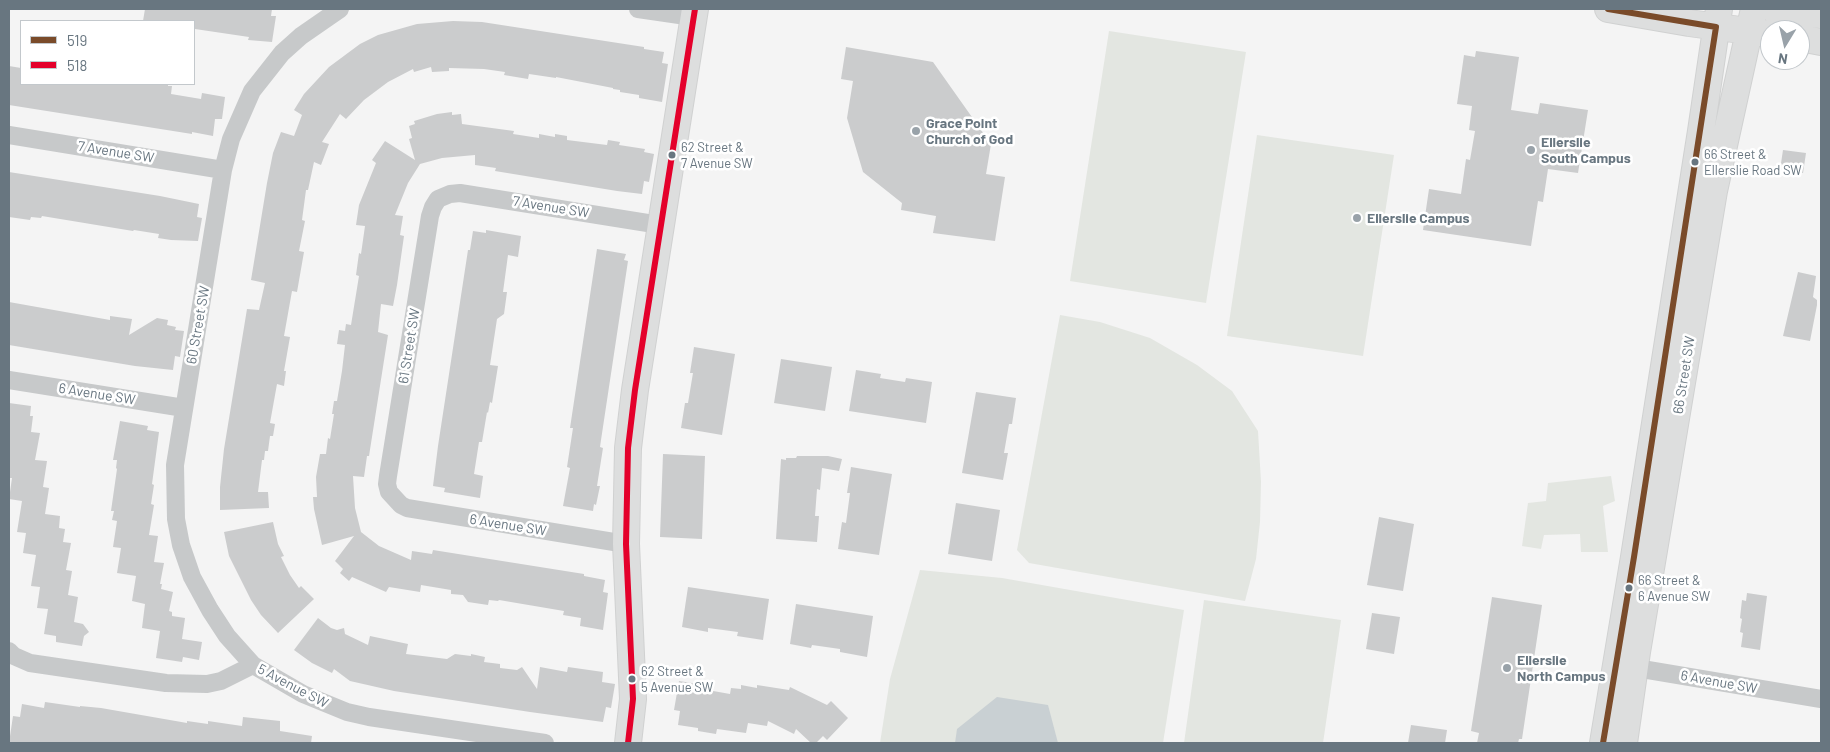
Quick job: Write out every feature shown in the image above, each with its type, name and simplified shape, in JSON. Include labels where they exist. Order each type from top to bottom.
[{"type":"main road","points":[[1608,9],[1740,17]]},
{"type":"main road","points":[[1773,9],[1821,15]]},
{"type":"main road","points":[[628,743],[633,689],[626,544],[628,448],[660,225],[694,13]]},
{"type":"main road","name":"66 Street SW","points":[[1603,743],[1626,667],[1714,191],[1718,149],[1740,17]]},
{"type":"main road","name":"66 Street SW","points":[[1624,743],[1626,667],[1740,17]]},
{"type":"street","name":"60 Street SW","points":[[253,665],[227,636],[192,577],[181,545],[176,519],[175,465],[223,170],[231,139],[252,91],[265,72],[301,36],[340,9]]},
{"type":"street","points":[[638,9],[694,13]]},
{"type":"street","name":"7 Avenue SW","points":[[9,135],[223,170]]},
{"type":"street","name":"7 Avenue SW","points":[[442,197],[460,193],[660,225]]},
{"type":"street","name":"61 Street SW","points":[[394,498],[387,484],[391,456],[430,216],[433,207],[442,197]]},
{"type":"street","name":"6 Avenue SW","points":[[9,380],[184,408]]},
{"type":"street","name":"6 Avenue SW","points":[[394,498],[407,508],[626,544]]},
{"type":"street","name":"5 Avenue SW","points":[[11,654],[30,663],[166,683],[187,684],[207,684],[221,681],[253,665],[303,694],[328,706],[347,712],[545,743]]},
{"type":"street","name":"6 Avenue SW","points":[[1626,667],[1821,699]]},
{"type":"shaded area","points":[[1109,31],[1246,52],[1206,303],[1070,281]]},
{"type":"shaded area","points":[[1257,135],[1394,155],[1363,356],[1227,336]]},
{"type":"shaded area","points":[[1060,315],[1100,322],[1150,338],[1197,365],[1232,391],[1258,431],[1261,482],[1260,522],[1256,559],[1245,601],[1029,563],[1017,550]]},
{"type":"shaded area","points":[[1611,476],[1615,501],[1603,506],[1608,552],[1581,552],[1580,534],[1544,535],[1541,549],[1522,546],[1528,503],[1546,501],[1548,483]]},
{"type":"shaded area","points":[[920,570],[1002,578],[1184,610],[1163,743],[880,743],[890,679]]},
{"type":"shaded area","points":[[1204,600],[1341,620],[1323,743],[1184,743]]},
{"type":"shaded area","points":[[997,697],[1048,705],[1058,743],[955,743],[957,729]]},
{"type":"building","points":[[145,9],[272,9],[271,16],[276,16],[272,42],[248,40],[249,37],[195,29],[195,20],[143,20]]},
{"type":"building","points":[[453,21],[482,22],[644,47],[644,49],[664,52],[662,63],[668,64],[662,102],[639,98],[639,95],[620,92],[620,90],[613,88],[556,77],[529,74],[528,79],[504,75],[505,72],[484,69],[449,68],[449,71],[432,72],[431,67],[414,72],[413,69],[388,82],[364,100],[346,119],[340,114],[322,142],[329,144],[321,165],[314,162],[308,190],[306,190],[302,220],[305,221],[299,251],[304,252],[297,292],[292,291],[284,336],[290,337],[284,371],[286,371],[284,386],[277,384],[270,423],[275,424],[273,436],[270,436],[268,451],[265,451],[264,460],[262,460],[258,492],[268,492],[269,508],[220,510],[220,487],[224,449],[247,309],[259,310],[265,283],[251,280],[273,153],[281,132],[294,136],[302,115],[294,110],[304,94],[329,67],[360,44],[378,35],[417,24]]},
{"type":"building","name":"Grace Point Church of God","points":[[846,47],[933,62],[991,144],[986,174],[1005,177],[995,241],[933,233],[936,216],[901,210],[902,203],[863,172],[847,118],[853,81],[841,79]]},
{"type":"building","name":"Ellerslie South Campus","points":[[1476,51],[1519,57],[1511,110],[1538,114],[1540,103],[1588,110],[1578,173],[1548,169],[1543,202],[1538,201],[1531,246],[1423,230],[1429,189],[1461,194],[1466,159],[1470,160],[1475,131],[1469,130],[1472,106],[1457,104],[1464,55],[1475,57]]},
{"type":"building","points":[[9,66],[20,68],[20,85],[168,85],[172,86],[171,94],[201,99],[202,93],[225,97],[222,119],[215,119],[213,136],[9,105]]},
{"type":"building","points":[[452,112],[452,115],[461,114],[462,124],[514,131],[513,134],[539,138],[539,134],[555,137],[555,134],[567,136],[567,140],[607,145],[608,140],[620,142],[619,145],[645,149],[644,152],[654,154],[649,182],[644,181],[642,194],[617,191],[495,171],[496,168],[475,165],[475,155],[442,158],[420,164],[408,183],[395,215],[403,216],[400,235],[404,236],[397,285],[393,306],[381,304],[378,332],[388,335],[369,456],[367,456],[364,477],[353,476],[355,508],[361,532],[379,546],[411,560],[412,551],[432,554],[433,550],[584,574],[584,576],[605,580],[603,592],[608,593],[603,630],[580,626],[581,618],[563,615],[564,611],[499,600],[489,600],[488,605],[468,602],[463,595],[451,594],[451,590],[421,585],[420,592],[389,587],[386,592],[352,577],[349,581],[340,573],[343,569],[335,561],[354,536],[322,545],[313,497],[317,497],[316,477],[320,454],[326,454],[328,438],[330,439],[334,401],[337,401],[342,371],[345,345],[337,344],[339,330],[345,331],[346,324],[351,325],[359,276],[356,275],[359,253],[361,254],[365,226],[356,225],[359,205],[376,163],[372,160],[385,141],[415,160],[409,139],[412,138],[409,126],[415,124],[414,121],[437,114]]},
{"type":"building","points":[[1783,150],[1806,153],[1803,173],[1780,170]]},
{"type":"building","points":[[9,172],[199,204],[197,217],[202,218],[198,241],[158,238],[159,234],[42,216],[41,218],[31,217],[30,220],[9,217]]},
{"type":"building","points":[[486,230],[521,236],[518,257],[508,255],[503,292],[507,292],[504,314],[497,319],[490,365],[498,366],[492,403],[490,402],[487,412],[482,442],[479,442],[474,474],[483,476],[480,498],[444,492],[445,488],[433,486],[468,250],[470,250],[473,231],[486,233]]},
{"type":"building","points":[[597,249],[626,254],[624,260],[628,261],[600,447],[603,448],[597,486],[600,486],[593,511],[563,506],[570,468],[567,467],[573,428],[570,428]]},
{"type":"building","points":[[1798,272],[1816,276],[1813,297],[1817,300],[1817,305],[1810,341],[1783,336]]},
{"type":"building","points":[[9,302],[110,320],[110,316],[132,319],[129,335],[157,318],[168,320],[167,325],[176,327],[175,330],[184,331],[180,357],[175,356],[173,370],[135,366],[9,345]]},
{"type":"building","points":[[694,347],[735,354],[722,435],[681,428],[685,403],[688,403],[693,373],[690,373]]},
{"type":"building","points":[[781,359],[832,367],[825,411],[774,403]]},
{"type":"building","points":[[856,370],[881,374],[880,378],[905,382],[906,378],[932,382],[926,423],[849,411]]},
{"type":"building","points":[[976,392],[1016,398],[1012,424],[1009,424],[1004,453],[1008,453],[1003,480],[962,473]]},
{"type":"building","points":[[9,403],[31,406],[30,416],[33,416],[31,432],[40,433],[35,460],[47,461],[43,487],[49,488],[45,514],[60,516],[59,528],[65,529],[63,542],[71,543],[66,570],[72,571],[68,595],[78,597],[74,622],[83,624],[89,632],[84,636],[82,646],[56,642],[56,636],[44,634],[48,609],[37,608],[40,587],[31,586],[36,555],[23,553],[26,533],[17,532],[22,501],[9,499],[12,478],[9,478]]},
{"type":"building","points":[[120,421],[148,426],[147,430],[159,432],[152,484],[154,485],[151,504],[154,505],[149,535],[158,536],[154,562],[164,563],[160,584],[162,584],[161,589],[173,592],[169,611],[172,612],[172,616],[185,618],[182,639],[202,642],[199,660],[183,657],[182,662],[156,658],[160,631],[142,628],[145,604],[132,601],[136,576],[117,573],[121,548],[113,547],[117,521],[112,520],[114,511],[111,511],[117,469],[117,460],[113,460]]},
{"type":"building","points":[[663,454],[705,456],[702,539],[660,537]]},
{"type":"building","points":[[797,456],[828,456],[842,459],[839,471],[822,468],[820,490],[817,489],[815,516],[819,516],[817,542],[776,539],[781,459],[786,460],[786,458],[796,458]]},
{"type":"building","points":[[851,467],[892,474],[879,555],[838,549],[842,522],[846,523],[850,493],[847,493]]},
{"type":"building","points":[[956,503],[1000,510],[992,561],[948,554]]},
{"type":"building","points":[[1379,517],[1414,524],[1403,591],[1367,585]]},
{"type":"building","points":[[273,522],[278,544],[284,556],[281,557],[290,575],[299,588],[301,586],[314,599],[278,633],[261,615],[251,600],[229,556],[224,532]]},
{"type":"building","points":[[688,587],[769,599],[763,640],[737,636],[738,632],[708,628],[708,632],[682,627]]},
{"type":"building","points":[[1747,593],[1767,596],[1760,650],[1741,647],[1743,633],[1740,632],[1742,600],[1746,601]]},
{"type":"building","name":"Ellerslie North Campus","points":[[1492,597],[1542,605],[1522,739],[1519,739],[1518,743],[1477,743],[1479,733],[1471,731]]},
{"type":"building","points":[[796,604],[873,616],[867,657],[840,652],[840,649],[812,645],[811,648],[790,644]]},
{"type":"building","points":[[1372,613],[1400,617],[1394,654],[1366,649]]},
{"type":"building","points":[[318,618],[331,628],[337,630],[344,628],[345,634],[368,645],[370,636],[408,644],[406,654],[447,659],[455,654],[471,656],[471,654],[485,657],[484,662],[500,664],[500,668],[517,670],[522,667],[537,689],[540,667],[567,672],[568,667],[603,672],[602,682],[615,684],[611,708],[606,707],[603,722],[394,691],[350,681],[334,669],[332,673],[312,663],[294,650]]},
{"type":"building","points":[[679,681],[698,684],[698,688],[730,694],[731,688],[741,689],[741,685],[757,688],[757,685],[789,690],[790,687],[827,705],[831,701],[848,718],[827,740],[823,736],[816,743],[811,743],[796,729],[794,734],[768,721],[767,726],[748,723],[746,733],[717,729],[716,734],[698,731],[698,728],[678,725],[680,711],[674,710]]},
{"type":"building","points":[[45,702],[101,708],[187,723],[187,721],[208,724],[208,721],[242,726],[243,717],[280,721],[280,731],[312,736],[311,743],[9,743],[13,716],[20,717],[22,704],[44,708]]},
{"type":"building","points":[[1411,725],[1447,730],[1445,743],[1408,743]]},
{"type":"transit line","name":"518","points":[[628,743],[633,699],[626,544],[628,448],[635,390],[695,9]]},
{"type":"transit line","name":"519","points":[[1603,743],[1634,557],[1716,27],[1608,9]]},
{"type":"place","name":"Grace Point Church of God","points":[[916,131]]},
{"type":"place","name":"Ellerslie South Campus","points":[[1531,150]]},
{"type":"place","name":"62 Street & 7 Avenue SW","points":[[672,155]]},
{"type":"place","name":"66 Street & Ellerslie Road SW","points":[[1695,162]]},
{"type":"place","name":"Ellerslie Campus","points":[[1357,218]]},
{"type":"place","name":"66 Street & 6 Avenue SW","points":[[1629,588]]},
{"type":"place","name":"Ellerslie North Campus","points":[[1507,668]]},
{"type":"place","name":"62 Street & 5 Avenue SW","points":[[632,679]]}]
